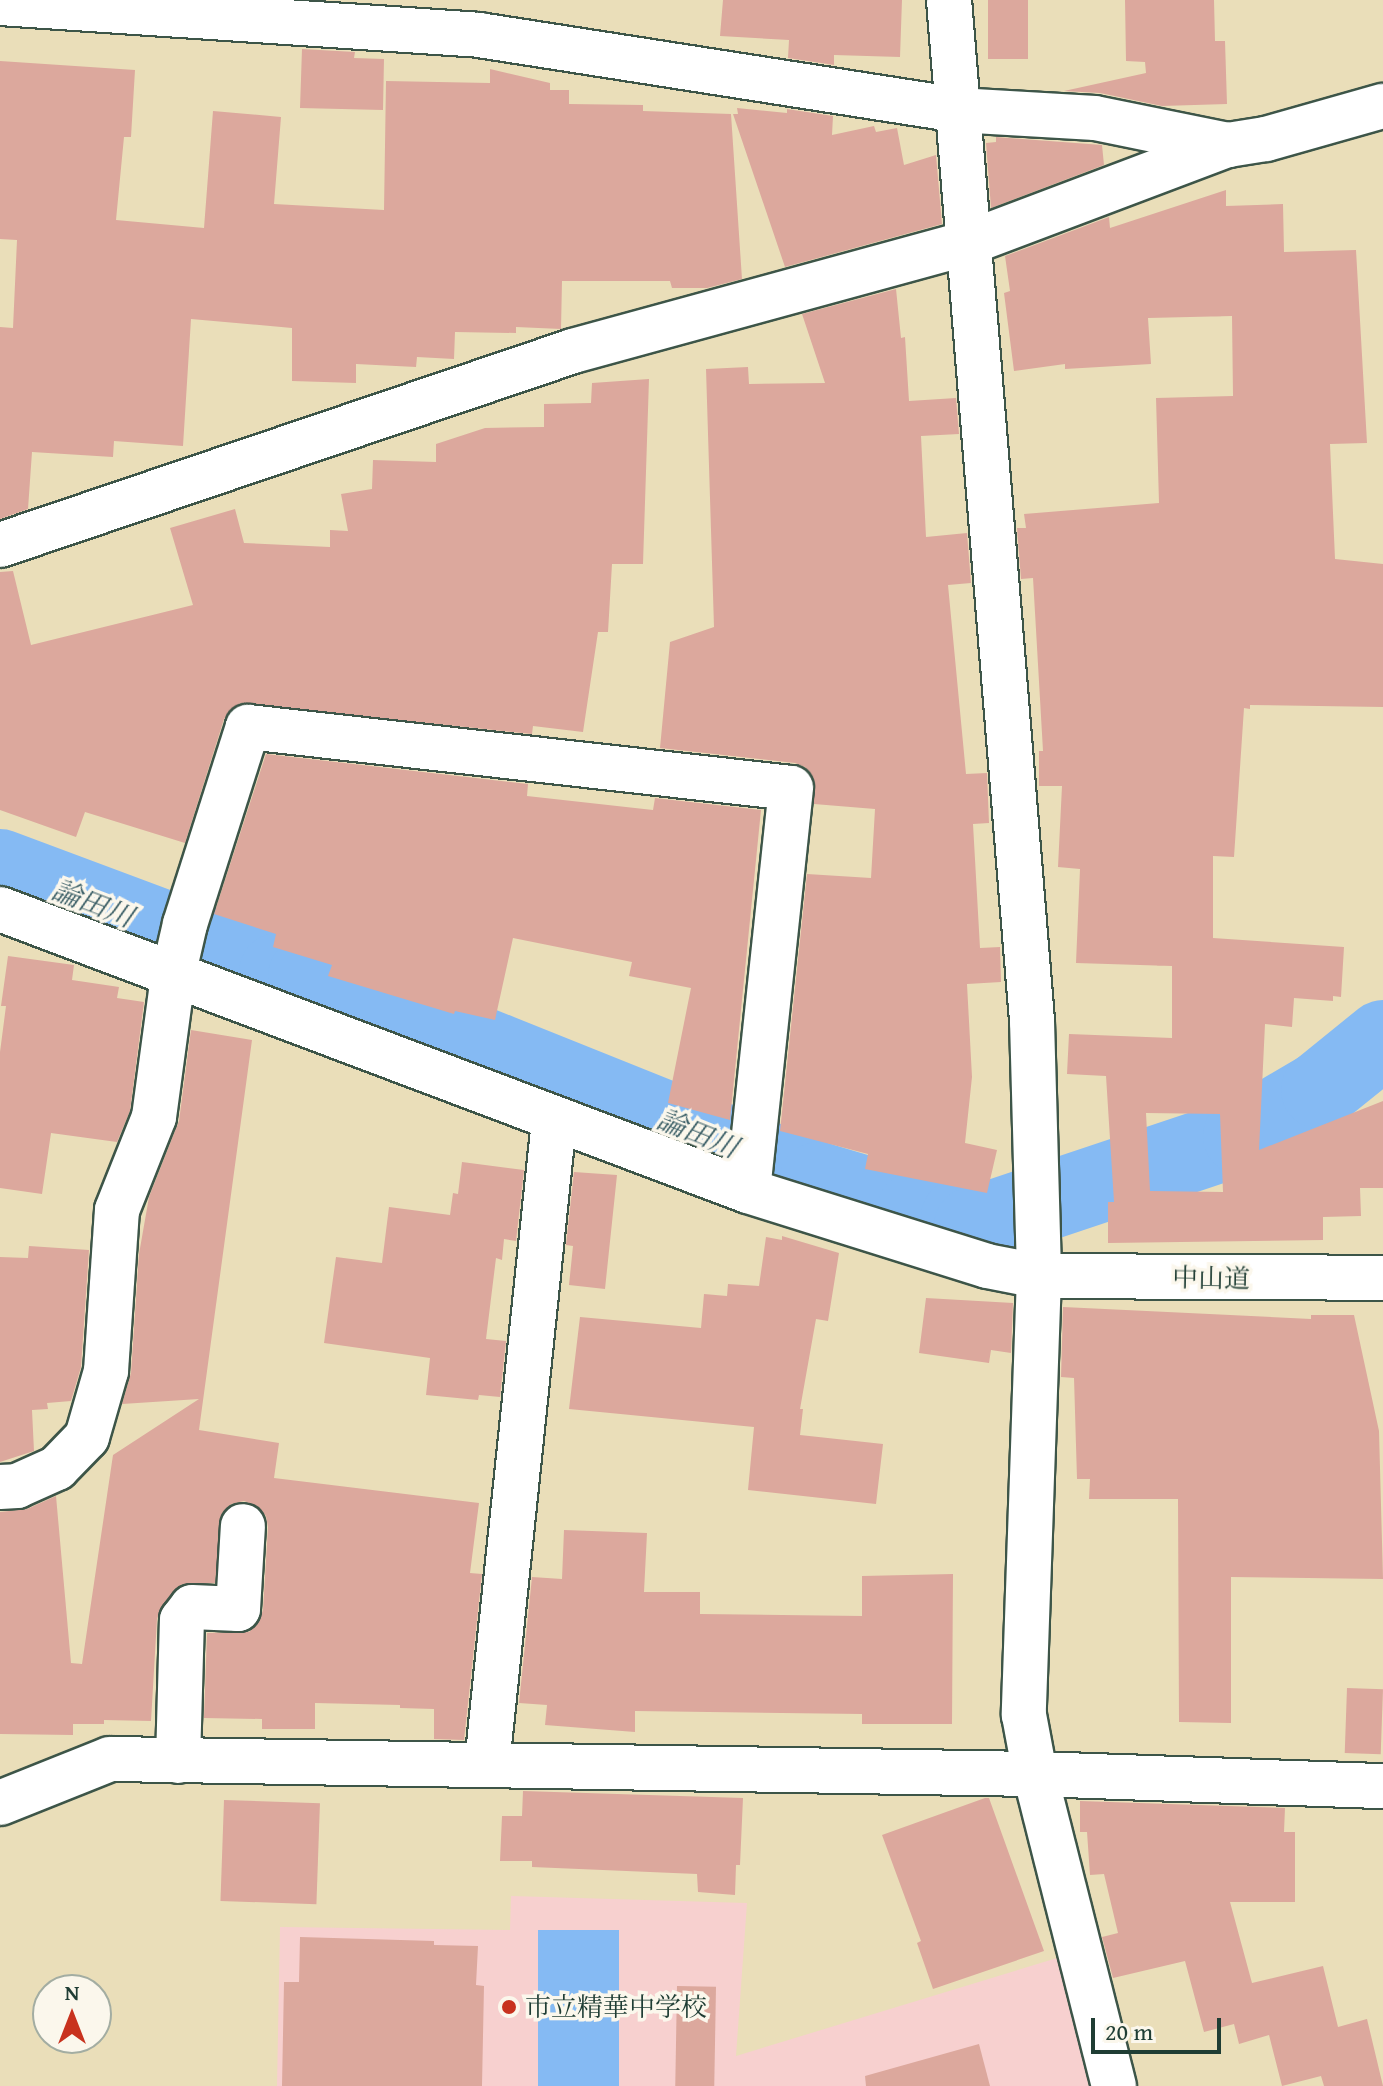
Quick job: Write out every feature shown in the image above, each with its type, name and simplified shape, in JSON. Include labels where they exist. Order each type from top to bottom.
[{"type":"street","points":[[949,0],[1032,1021],[1039,1276],[1024,1715],[1035,1774],[1114,2086]]},
{"type":"street","points":[[0,3],[478,17],[957,110],[1095,118],[1228,145]]},
{"type":"street","points":[[0,545],[573,351],[968,243],[1228,145],[1266,139],[1383,106]]},
{"type":"street","points":[[0,1487],[17,1486],[57,1468],[87,1437],[106,1371],[117,1210],[154,1117],[178,952],[248,727],[791,788],[751,1165]]},
{"type":"street","name":"中山道","points":[[0,909],[178,952],[554,1121],[751,1165],[987,1266],[1039,1276],[1383,1278]]},
{"type":"street","points":[[487,1764],[554,1121]]},
{"type":"street","points":[[178,1761],[182,1620],[192,1607],[238,1609],[243,1526]]},
{"type":"street","points":[[0,1803],[110,1759],[1035,1774],[1383,1786]]},
{"type":"shaded area","name":"市立精華中学校","points":[[511,1896],[747,1903],[736,2056],[1057,1958],[1090,2086],[277,2086],[280,1927],[510,1930]]},
{"type":"water","points":[[538,1930],[619,1930],[619,2086],[538,2086]]},
{"type":"building","points":[[723,0],[902,0],[900,57],[834,55],[834,65],[788,58],[789,40],[720,36]]},
{"type":"building","points":[[988,0],[1028,0],[1028,59],[988,59]]},
{"type":"building","points":[[1125,0],[1214,0],[1215,41],[1225,41],[1227,104],[1162,106],[1100,93],[1064,91],[1146,73],[1145,62],[1126,61]]},
{"type":"building","points":[[302,49],[355,52],[354,58],[384,59],[383,110],[300,108]]},
{"type":"building","points":[[0,61],[135,70],[131,137],[124,137],[116,220],[204,228],[213,111],[281,117],[274,204],[384,210],[386,81],[490,83],[490,69],[550,83],[550,90],[569,90],[569,104],[643,105],[643,111],[731,114],[742,279],[707,288],[672,288],[670,281],[562,281],[561,329],[516,327],[516,333],[455,332],[454,359],[417,357],[416,367],[356,364],[356,383],[292,381],[292,328],[191,319],[183,446],[114,441],[113,457],[32,452],[28,509],[0,519],[0,327],[13,328],[17,240],[0,239]]},
{"type":"building","points":[[737,108],[787,113],[787,109],[833,116],[832,135],[874,126],[876,132],[897,128],[904,165],[936,155],[942,224],[785,267],[733,114],[738,114]]},
{"type":"building","points":[[996,137],[1102,145],[1104,165],[991,208],[986,143],[996,142]]},
{"type":"building","points":[[1226,190],[1226,206],[1283,204],[1284,252],[1356,250],[1367,443],[1330,444],[1335,559],[1383,564],[1383,707],[1250,705],[1250,709],[1244,708],[1234,857],[1213,856],[1213,938],[1344,947],[1341,997],[1333,996],[1333,1001],[1294,998],[1292,1027],[1265,1024],[1259,1150],[1383,1101],[1383,1188],[1360,1188],[1361,1216],[1323,1217],[1323,1240],[1108,1243],[1108,1202],[1114,1202],[1106,1076],[1067,1074],[1069,1034],[1172,1038],[1172,966],[1076,963],[1080,869],[1058,867],[1062,786],[1039,786],[1039,751],[1043,751],[1033,578],[1021,579],[1017,528],[1026,528],[1024,514],[1159,503],[1156,398],[1233,396],[1232,316],[1148,318],[1151,364],[1065,369],[1065,364],[1014,371],[1004,293],[1010,291],[1005,256],[1109,217],[1110,228]],"holes":[[[1146,1113],[1220,1114],[1223,1192],[1150,1191]]]},
{"type":"building","points":[[896,289],[901,338],[905,337],[909,401],[956,398],[959,434],[921,436],[926,537],[967,533],[971,583],[948,585],[966,774],[987,773],[989,823],[973,824],[980,948],[1000,947],[1001,982],[967,984],[972,1077],[965,1143],[997,1150],[987,1193],[865,1169],[868,1154],[780,1131],[807,874],[871,878],[875,809],[814,804],[813,777],[805,767],[795,763],[660,748],[670,642],[714,627],[706,369],[748,367],[749,384],[825,383],[802,314]]},
{"type":"building","points":[[649,379],[643,564],[612,564],[608,632],[598,632],[583,732],[533,726],[532,734],[240,703],[224,719],[185,843],[85,812],[76,837],[0,810],[0,572],[13,571],[31,645],[193,605],[170,528],[235,509],[244,543],[330,547],[330,530],[348,531],[341,494],[372,489],[373,460],[436,462],[436,444],[485,428],[544,427],[544,404],[591,403],[592,383]]},
{"type":"building","points":[[266,754],[528,784],[527,796],[653,810],[655,798],[761,810],[730,1120],[668,1103],[691,988],[629,976],[632,962],[513,938],[495,1020],[455,1011],[454,1014],[328,976],[332,965],[273,947],[276,934],[214,914]]},
{"type":"building","points":[[8,956],[74,965],[72,980],[119,987],[117,998],[144,1002],[130,1111],[117,1142],[51,1133],[42,1194],[0,1188],[0,1052],[6,1006],[1,1006]]},
{"type":"building","points":[[191,1030],[252,1040],[199,1430],[279,1443],[274,1478],[479,1503],[470,1573],[482,1574],[464,1740],[434,1739],[434,1709],[400,1708],[400,1705],[315,1703],[315,1729],[262,1729],[262,1719],[204,1718],[207,1633],[249,1632],[258,1623],[263,1610],[268,1527],[266,1516],[257,1506],[244,1501],[231,1504],[222,1513],[215,1583],[182,1584],[162,1606],[157,1619],[151,1721],[104,1720],[104,1724],[73,1724],[73,1735],[0,1734],[0,1512],[27,1509],[56,1496],[71,1663],[82,1664],[113,1455],[199,1399],[122,1404],[131,1373],[139,1254],[149,1197],[179,1121]]},
{"type":"building","points":[[462,1162],[524,1170],[516,1241],[504,1239],[502,1260],[496,1258],[486,1339],[506,1341],[500,1397],[479,1395],[478,1400],[426,1395],[430,1358],[324,1343],[336,1257],[382,1263],[389,1207],[450,1215],[453,1193],[458,1194]]},
{"type":"building","points":[[574,1172],[617,1175],[605,1289],[569,1285],[573,1246],[566,1245]]},
{"type":"building","points":[[782,1236],[839,1253],[828,1321],[816,1319],[800,1409],[803,1409],[800,1435],[883,1444],[876,1504],[748,1490],[754,1427],[569,1409],[580,1317],[701,1328],[704,1294],[727,1296],[728,1284],[759,1286],[766,1237],[782,1240]]},
{"type":"building","points":[[29,1246],[89,1250],[81,1367],[71,1401],[47,1403],[48,1409],[32,1410],[34,1451],[0,1462],[0,1257],[28,1258]]},
{"type":"building","points":[[926,1298],[1013,1303],[1011,1353],[991,1350],[989,1363],[919,1353]]},
{"type":"building","points":[[1063,1307],[1311,1319],[1311,1315],[1354,1315],[1379,1431],[1383,1579],[1231,1577],[1231,1723],[1179,1722],[1178,1499],[1089,1499],[1090,1479],[1077,1479],[1074,1378],[1061,1377]]},
{"type":"building","points":[[564,1530],[647,1533],[644,1592],[700,1592],[700,1614],[862,1616],[862,1576],[953,1574],[952,1724],[862,1724],[862,1714],[635,1711],[635,1732],[545,1725],[547,1705],[519,1703],[532,1577],[562,1579]]},
{"type":"building","points":[[1347,1688],[1383,1689],[1381,1754],[1345,1753]]},
{"type":"building","points":[[523,1791],[743,1798],[740,1865],[736,1865],[735,1895],[698,1892],[697,1874],[532,1867],[532,1861],[500,1861],[502,1816],[522,1816]]},
{"type":"building","points":[[989,1798],[1044,1951],[933,1989],[917,1943],[921,1941],[882,1835]]},
{"type":"building","points":[[224,1800],[320,1803],[316,1904],[220,1901]]},
{"type":"building","points":[[1080,1801],[1285,1808],[1284,1832],[1295,1832],[1295,1902],[1230,1902],[1252,1983],[1323,1966],[1338,2027],[1367,2019],[1383,2086],[1324,2086],[1321,2076],[1282,2086],[1269,2035],[1239,2044],[1234,2024],[1204,2032],[1185,1961],[1113,1978],[1102,1937],[1118,1933],[1104,1874],[1090,1875],[1087,1832],[1080,1832]]},
{"type":"building","points":[[300,1937],[434,1941],[434,1945],[478,1946],[476,1985],[484,1986],[482,2086],[282,2086],[284,1982],[299,1982]]},
{"type":"building","points":[[677,1986],[716,1987],[714,2086],[675,2086]]},
{"type":"building","points":[[979,2044],[990,2086],[866,2086],[865,2076]]},
{"type":"waterway","name":"論田川","points":[[0,868],[278,972],[307,976],[818,1181],[916,1210],[960,1217],[973,1226],[1242,1136],[1320,1090],[1383,1039]]},
{"type":"place","name":"市立精華中学校","points":[[509,2007]]}]
